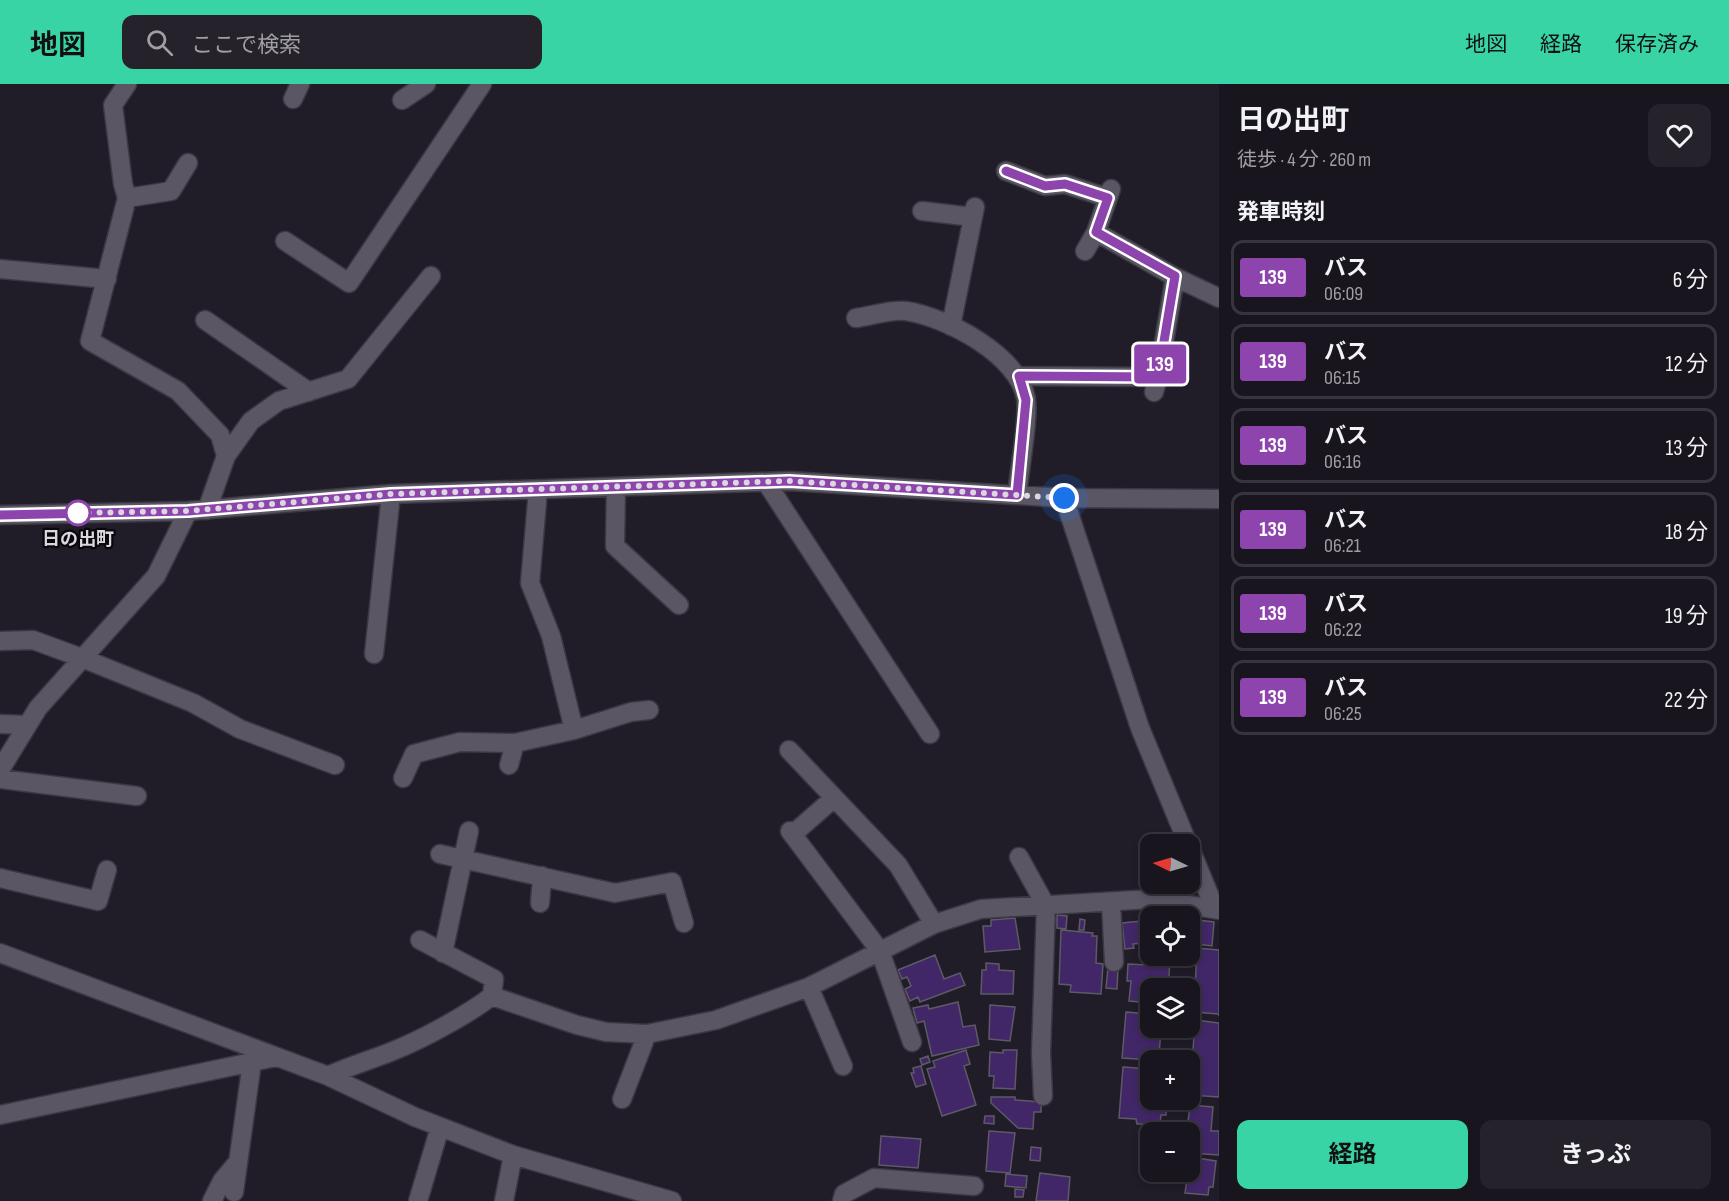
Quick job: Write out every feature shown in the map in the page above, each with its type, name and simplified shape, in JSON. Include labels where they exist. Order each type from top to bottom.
[{"type":"street","points":[[128,84],[113,105],[123,184],[127,198],[90,340],[178,391],[220,435],[226,456]]},
{"type":"street","points":[[402,100],[426,84]]},
{"type":"street","points":[[285,241],[349,283],[482,84]]},
{"type":"street","points":[[127,198],[171,191],[188,164]]},
{"type":"street","points":[[1006,171],[1045,186],[1065,184],[1110,194],[1096,232],[1085,251]]},
{"type":"street","points":[[922,211],[974,212],[951,326]]},
{"type":"street","points":[[1096,232],[1219,298]]},
{"type":"street","points":[[0,269],[106,279]]},
{"type":"street","points":[[207,510],[226,456],[251,421],[279,401],[348,379],[431,276]]},
{"type":"street","points":[[1019,376],[1156,385],[1175,276]]},
{"type":"street","points":[[856,318],[904,311],[951,326],[995,353],[1019,376],[1026,400],[1017,495]]},
{"type":"street","points":[[205,320],[309,392]]},
{"type":"street","points":[[766,482],[930,734]]},
{"type":"street","points":[[0,515],[207,510],[391,494],[766,482],[1064,498],[1219,500]]},
{"type":"street","points":[[615,487],[615,546],[679,605]]},
{"type":"street","points":[[538,490],[530,584],[551,636],[574,730]]},
{"type":"street","points":[[374,654],[391,494]]},
{"type":"street","points":[[1064,498],[1140,728],[1184,834]]},
{"type":"street","points":[[0,770],[38,708],[156,576],[188,511]]},
{"type":"street","points":[[0,641],[33,640],[82,658],[193,703],[240,729],[335,765]]},
{"type":"street","points":[[403,778],[414,754],[460,742],[515,743],[574,730],[631,712],[649,710]]},
{"type":"street","points":[[0,724],[27,725]]},
{"type":"street","points":[[509,765],[515,743]]},
{"type":"street","points":[[789,750],[898,865],[934,924]]},
{"type":"street","points":[[0,778],[137,796]]},
{"type":"street","points":[[834,798],[792,833],[880,951],[912,1042]]},
{"type":"street","points":[[443,953],[469,831]]},
{"type":"street","points":[[440,854],[615,893],[672,882],[684,923]]},
{"type":"street","points":[[1019,857],[1046,906],[1041,1053],[1043,1096]]},
{"type":"street","points":[[0,878],[98,901],[107,870]]},
{"type":"street","points":[[1200,871],[1217,909]]},
{"type":"street","points":[[540,903],[542,876]]},
{"type":"street","points":[[492,996],[577,1025],[606,1032],[647,1034],[716,1020],[809,987],[934,924],[981,909],[1152,899],[1217,909]]},
{"type":"street","points":[[1111,902],[1114,962]]},
{"type":"street","points":[[328,1077],[356,1062],[394,1051],[492,996],[494,980],[420,940]]},
{"type":"street","points":[[0,953],[328,1077],[440,1127],[513,1155],[672,1201]]},
{"type":"street","points":[[809,987],[843,1066]]},
{"type":"street","points":[[622,1099],[647,1034]]},
{"type":"street","points":[[0,1114],[276,1057]]},
{"type":"street","points":[[234,1192],[252,1062]]},
{"type":"street","points":[[418,1201],[440,1127]]},
{"type":"street","points":[[504,1201],[513,1155]]},
{"type":"street","points":[[212,1201],[222,1181],[237,1163]]},
{"type":"street","points":[[842,1201],[844,1194],[873,1178],[974,1186]]},
{"type":"building","points":[[1057,915],[1067,916],[1066,929],[1057,928]]},
{"type":"building","points":[[1015,918],[1020,949],[985,952],[983,926],[991,926],[991,920]]},
{"type":"building","points":[[1080,919],[1085,920],[1084,930],[1079,930]]},
{"type":"building","points":[[1200,920],[1214,922],[1212,946],[1200,944]]},
{"type":"building","points":[[1140,921],[1140,943],[1133,944],[1134,948],[1125,949],[1122,923]]},
{"type":"building","points":[[1061,930],[1093,933],[1092,936],[1097,936],[1096,963],[1103,964],[1101,994],[1070,992],[1071,985],[1059,984]]},
{"type":"building","points":[[1200,948],[1219,950],[1219,1016],[1200,1012],[1200,978],[1196,978],[1196,966],[1200,966]]},
{"type":"building","points":[[935,955],[944,979],[960,973],[965,985],[920,1002],[918,997],[910,1001],[905,989],[911,986],[907,977],[902,979],[898,970]]},
{"type":"building","points":[[986,963],[999,964],[999,970],[1014,971],[1013,994],[981,994],[982,970],[986,970]]},
{"type":"building","points":[[1128,964],[1170,966],[1169,978],[1140,978],[1140,1002],[1129,1001],[1131,981],[1127,981]]},
{"type":"building","points":[[1108,968],[1118,969],[1117,989],[1106,988]]},
{"type":"building","points":[[958,1002],[963,1027],[975,1025],[979,1045],[932,1056],[924,1021],[917,1023],[913,1008],[928,1005],[929,1009]]},
{"type":"building","points":[[990,1005],[1015,1007],[1010,1041],[989,1039]]},
{"type":"building","points":[[1126,1012],[1140,1013],[1140,1038],[1160,1038],[1159,1050],[1140,1050],[1140,1059],[1122,1058]]},
{"type":"building","points":[[1200,1021],[1219,1023],[1219,1097],[1200,1096],[1200,1050],[1193,1050],[1194,1038],[1200,1038]]},
{"type":"building","points":[[966,1050],[970,1064],[964,1066],[976,1105],[942,1116],[927,1069],[935,1067],[933,1061]]},
{"type":"building","points":[[1003,1050],[1017,1050],[1015,1089],[993,1088],[994,1076],[989,1076],[990,1052],[1003,1053]]},
{"type":"building","points":[[928,1056],[930,1062],[922,1065],[920,1059]]},
{"type":"building","points":[[921,1066],[926,1084],[916,1087],[911,1073],[914,1073],[913,1068]]},
{"type":"building","points":[[1123,1067],[1140,1068],[1140,1110],[1166,1110],[1166,1115],[1161,1115],[1160,1122],[1140,1122],[1140,1124],[1137,1124],[1136,1119],[1119,1118]]},
{"type":"building","points":[[991,1097],[1015,1097],[1015,1100],[1041,1102],[1041,1112],[1034,1112],[1033,1129],[1018,1128],[991,1103]]},
{"type":"building","points":[[1200,1106],[1213,1107],[1211,1131],[1219,1131],[1219,1155],[1200,1154],[1200,1122],[1188,1122],[1189,1110],[1200,1110]]},
{"type":"building","points":[[985,1116],[994,1116],[994,1124],[984,1123]]},
{"type":"building","points":[[989,1131],[1015,1133],[1010,1173],[986,1171]]},
{"type":"building","points":[[881,1136],[921,1139],[918,1168],[879,1165]]},
{"type":"building","points":[[1031,1147],[1041,1148],[1040,1161],[1030,1160]]},
{"type":"building","points":[[1200,1159],[1216,1161],[1213,1187],[1209,1187],[1208,1195],[1185,1193],[1187,1182],[1200,1182]]},
{"type":"building","points":[[1040,1173],[1070,1177],[1068,1201],[1036,1201]]},
{"type":"building","points":[[1006,1174],[1027,1176],[1026,1188],[1005,1186]]},
{"type":"building","points":[[1015,1189],[1024,1190],[1023,1197],[1015,1197]]},
{"type":"bus line","name":"139","points":[[0,515],[188,511],[391,494],[789,481],[1017,495],[1026,400],[1019,376],[1158,377],[1175,276],[1096,232],[1108,198],[1065,184],[1045,186],[1006,171]]},
{"type":"place","name":"日の出町","points":[[78,513]]},
{"type":"route","points":[[78,513],[188,511],[391,494],[789,481],[1064,498]]}]
